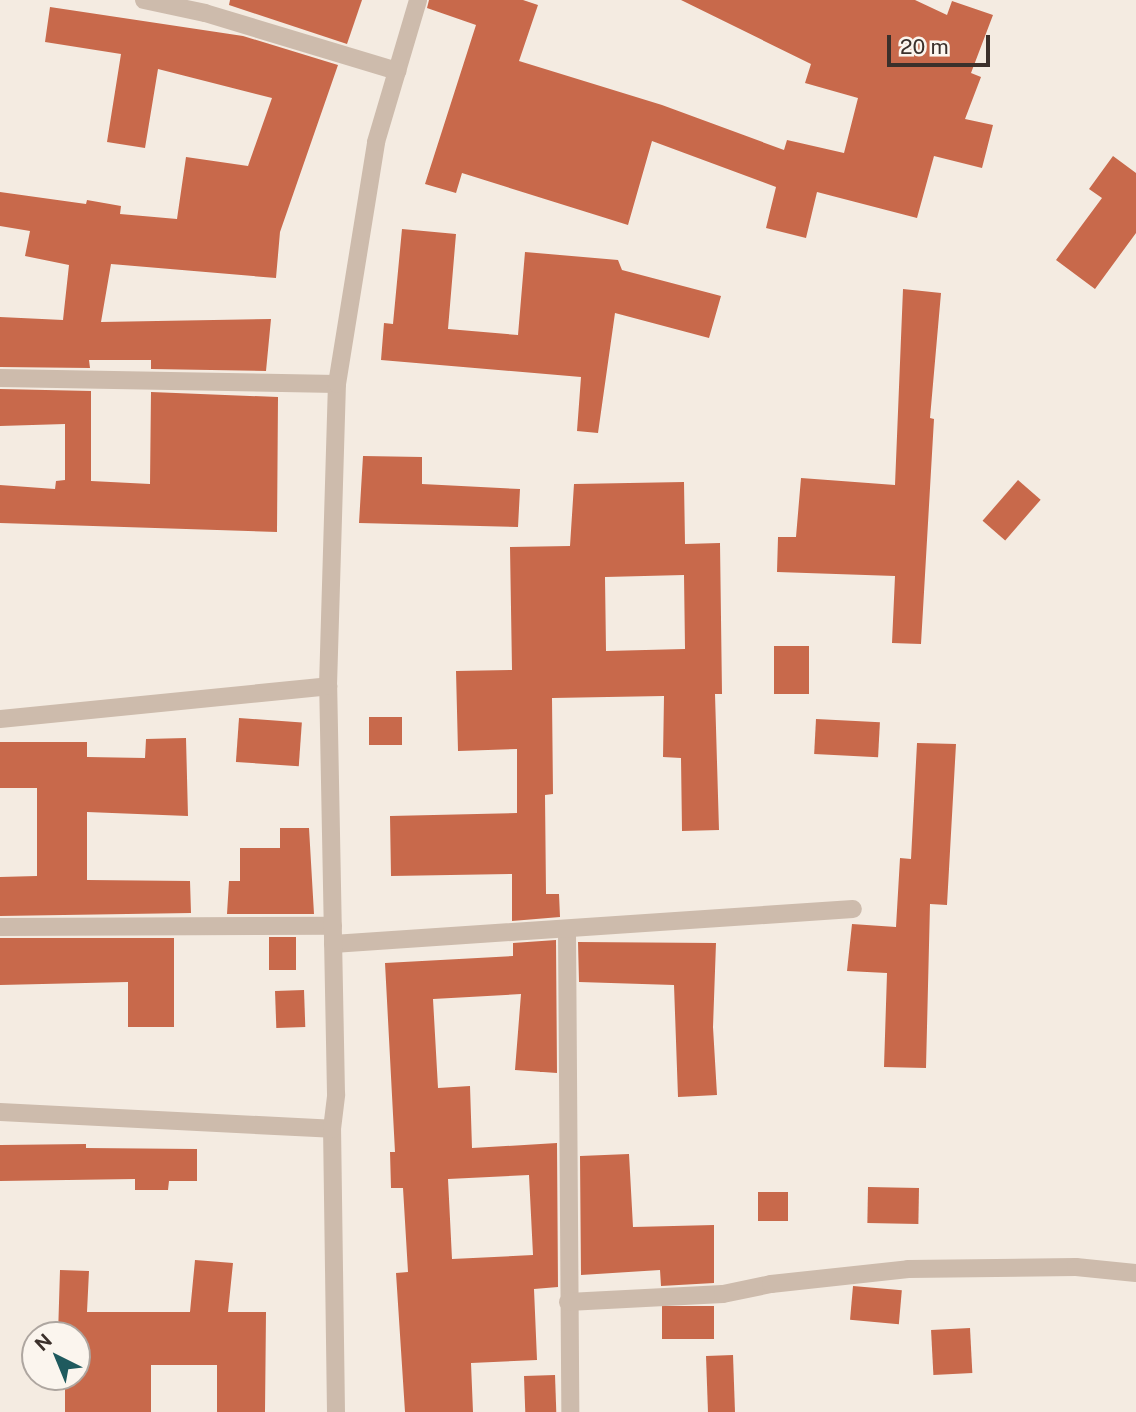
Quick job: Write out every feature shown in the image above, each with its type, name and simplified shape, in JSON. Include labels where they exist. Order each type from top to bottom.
[{"type":"street","points":[[144,0],[205,13],[397,71]]},
{"type":"street","points":[[336,1412],[332,1129],[336,1094],[328,686],[337,384],[376,142],[418,0]]},
{"type":"street","points":[[0,378],[337,384]]},
{"type":"street","points":[[0,719],[328,686]]},
{"type":"street","points":[[0,928],[333,935],[567,931],[853,909]]},
{"type":"street","points":[[567,931],[570,1412]]},
{"type":"street","points":[[0,1112],[332,1129]]},
{"type":"street","points":[[568,1302],[723,1294],[771,1284],[908,1269],[1076,1267],[1136,1273]]},
{"type":"building","points":[[230,0],[362,0],[347,44],[229,5]]},
{"type":"building","points":[[429,0],[523,0],[538,5],[519,61],[662,105],[784,150],[787,140],[844,153],[858,98],[805,83],[811,64],[681,0],[915,0],[947,15],[952,1],[993,15],[971,73],[981,77],[965,119],[993,125],[982,168],[934,156],[917,218],[817,192],[806,238],[766,228],[776,187],[652,141],[628,225],[462,173],[456,193],[425,184],[476,25],[427,8]]},
{"type":"building","points":[[50,7],[243,36],[338,65],[280,232],[276,278],[111,264],[101,322],[271,319],[266,371],[151,369],[151,360],[89,360],[90,368],[0,367],[0,317],[63,320],[69,265],[25,256],[30,231],[0,226],[0,192],[86,204],[87,200],[121,206],[120,214],[177,219],[186,157],[248,166],[272,98],[158,69],[145,148],[107,142],[121,54],[45,42]]},
{"type":"building","points":[[1113,156],[1136,173],[1136,233],[1095,289],[1056,260],[1102,198],[1089,189]]},
{"type":"building","points":[[402,229],[456,234],[448,329],[518,335],[525,252],[618,260],[622,270],[721,296],[709,338],[615,313],[598,433],[577,431],[581,377],[381,360],[384,323],[393,324]]},
{"type":"building","points":[[903,289],[941,293],[930,418],[934,419],[921,644],[892,643],[895,576],[777,572],[778,537],[796,537],[801,478],[895,485]]},
{"type":"building","points":[[0,389],[91,391],[91,481],[150,484],[151,392],[278,397],[277,532],[0,523],[0,485],[55,489],[56,481],[65,480],[65,424],[0,426]]},
{"type":"building","points":[[363,456],[422,457],[422,484],[520,489],[518,527],[359,523]]},
{"type":"building","points":[[1018,480],[1041,500],[1005,540],[983,521]]},
{"type":"building","points":[[684,482],[685,544],[720,543],[722,694],[715,694],[719,830],[682,831],[681,758],[663,757],[664,696],[552,698],[553,794],[545,795],[546,894],[559,894],[560,917],[512,921],[512,874],[391,876],[390,816],[517,813],[517,749],[458,751],[456,671],[512,670],[510,547],[570,546],[574,484]],"holes":[[[684,575],[685,649],[606,651],[605,577]]]},
{"type":"building","points":[[774,646],[809,646],[809,694],[774,694]]},
{"type":"building","points":[[369,717],[402,717],[402,745],[369,745]]},
{"type":"building","points":[[239,718],[302,722],[299,766],[236,762]]},
{"type":"building","points":[[816,719],[880,722],[878,757],[814,754]]},
{"type":"building","points":[[186,738],[188,816],[87,812],[87,880],[190,881],[191,913],[0,916],[0,877],[37,876],[37,788],[0,788],[0,742],[87,742],[87,757],[145,758],[146,739]]},
{"type":"building","points":[[917,743],[956,744],[947,905],[930,904],[926,1068],[884,1067],[887,973],[847,971],[852,924],[896,927],[900,858],[911,859]]},
{"type":"building","points":[[280,828],[309,828],[314,914],[227,914],[229,881],[240,881],[240,848],[280,848]]},
{"type":"building","points":[[269,937],[296,937],[296,970],[269,970]]},
{"type":"building","points":[[0,938],[174,938],[174,1027],[128,1027],[128,982],[0,985]]},
{"type":"building","points":[[556,940],[557,1073],[515,1070],[521,994],[433,999],[438,1088],[470,1086],[472,1148],[557,1143],[558,1287],[534,1289],[537,1360],[471,1363],[473,1412],[405,1412],[396,1273],[408,1272],[403,1188],[391,1188],[390,1152],[395,1152],[385,963],[513,956],[513,943]],"holes":[[[529,1175],[533,1255],[452,1259],[448,1179]]]},
{"type":"building","points":[[578,942],[716,943],[713,1027],[717,1095],[678,1097],[674,985],[579,982]]},
{"type":"building","points":[[304,990],[305,1027],[276,1028],[275,991]]},
{"type":"building","points":[[86,1144],[86,1148],[197,1149],[197,1181],[169,1181],[168,1190],[135,1190],[135,1179],[0,1181],[0,1145]]},
{"type":"building","points":[[629,1154],[633,1227],[714,1225],[714,1283],[661,1286],[660,1270],[581,1275],[580,1156]]},
{"type":"building","points":[[868,1187],[919,1188],[918,1224],[867,1223]]},
{"type":"building","points":[[758,1192],[788,1192],[788,1221],[758,1221]]},
{"type":"building","points":[[195,1260],[233,1263],[228,1312],[266,1312],[265,1412],[217,1412],[217,1365],[151,1365],[151,1412],[65,1412],[65,1391],[91,1391],[91,1321],[58,1321],[60,1270],[89,1271],[87,1312],[190,1312]]},
{"type":"building","points":[[853,1286],[902,1290],[899,1324],[850,1320]]},
{"type":"building","points":[[662,1306],[714,1306],[714,1339],[662,1339]]},
{"type":"building","points":[[970,1328],[972,1373],[933,1375],[931,1330]]},
{"type":"building","points":[[733,1355],[735,1412],[708,1412],[706,1356]]},
{"type":"building","points":[[555,1375],[556,1412],[525,1412],[524,1376]]}]
